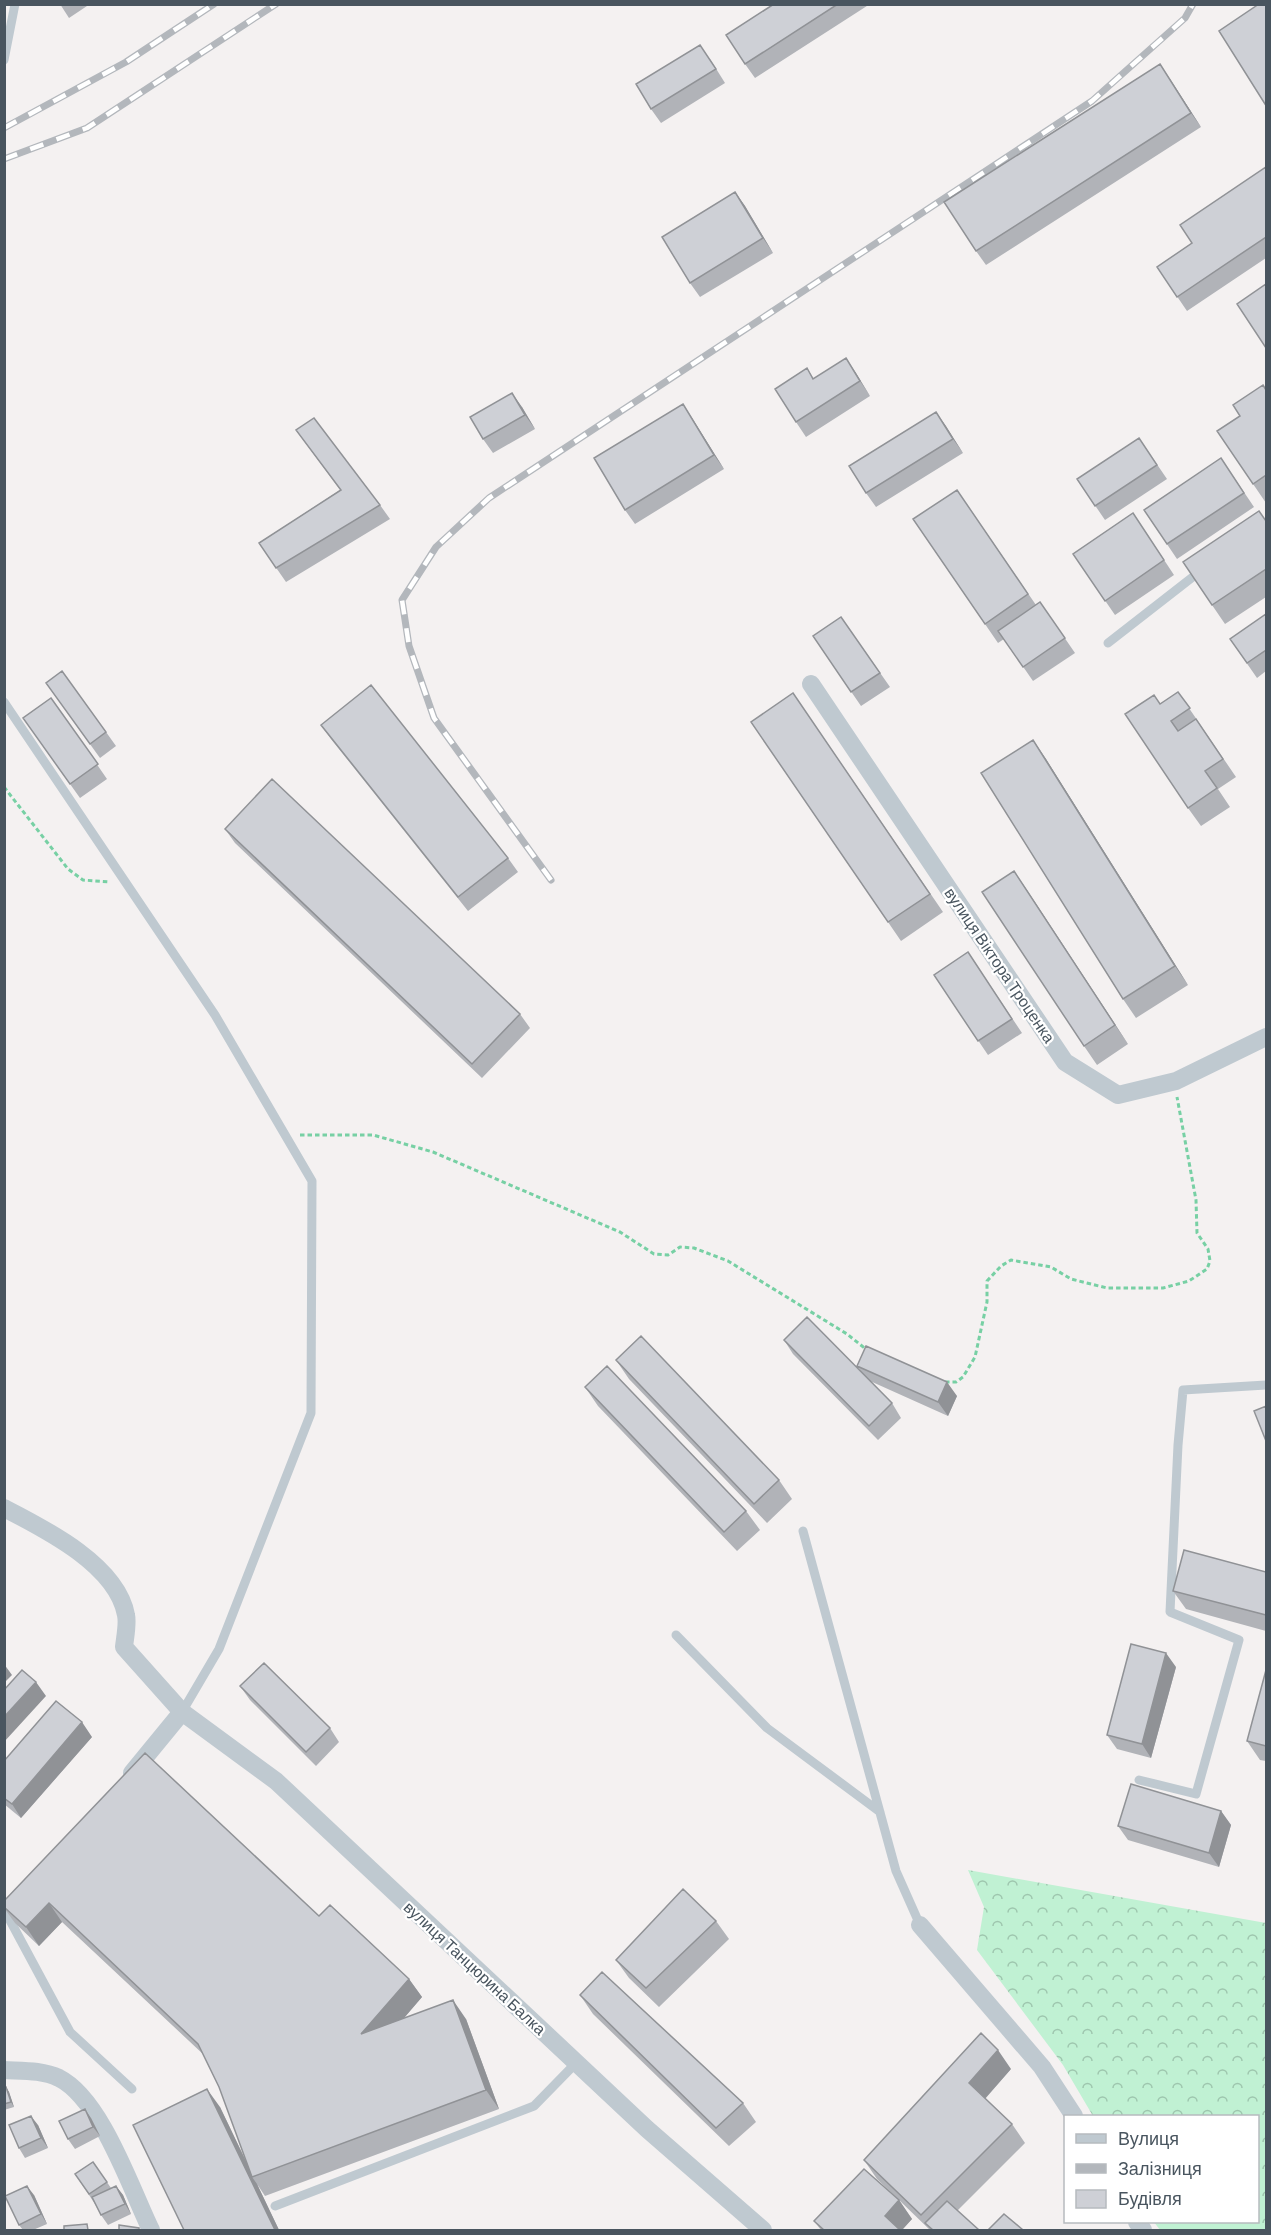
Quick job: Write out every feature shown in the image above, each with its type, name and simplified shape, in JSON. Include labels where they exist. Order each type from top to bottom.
[{"type":"street","name":"вулиця Віктора Троценка","points":[[811,684],[1065,1062],[1118,1095],[1176,1081],[1266,1037]]},
{"type":"street","name":"вулиця Танцюрина Балка","points":[[4,1508],[50,1532],[89,1561],[115,1588],[126,1615],[124,1647],[182,1712],[276,1781],[576,2063],[763,2230]]},
{"type":"street","points":[[118,1787],[156,1746],[182,1712]]},
{"type":"street","points":[[5,1912],[20,1895]]},
{"type":"street","points":[[920,1925],[1042,2067],[1073,2115]]},
{"type":"street","points":[[4,2070],[40,2072],[59,2078],[76,2089],[102,2124],[152,2230]]},
{"type":"lane","points":[[4,60],[15,4]]},
{"type":"lane","points":[[1108,643],[1208,565]]},
{"type":"lane","points":[[4,702],[215,1015],[312,1181],[311,1413],[219,1649],[182,1712]]},
{"type":"lane","points":[[1139,1780],[1196,1794],[1239,1640],[1170,1612],[1183,1390],[1266,1385]]},
{"type":"lane","points":[[803,1531],[896,1871],[920,1925]]},
{"type":"lane","points":[[676,1635],[767,1728],[879,1812]]},
{"type":"lane","points":[[5,1912],[70,2032],[132,2089]]},
{"type":"lane","points":[[275,2206],[534,2106],[576,2063]]},
{"type":"path","points":[[4,787],[69,869],[83,880],[126,881]]},
{"type":"path","points":[[943,1382],[956,1382],[963,1377],[975,1357],[987,1302],[987,1281],[1001,1266],[1011,1260],[1051,1267],[1071,1279],[1107,1288],[1163,1288],[1189,1281],[1207,1269],[1209,1255],[1197,1233],[1196,1200],[1179,1113],[1176,1081]]},
{"type":"path","points":[[287,1137],[309,1133],[373,1135],[433,1152],[556,1207],[620,1232],[654,1254],[668,1255],[680,1247],[694,1248],[728,1261],[847,1334],[872,1354]]},
{"type":"green space","points":[[968,1870],[1266,1923],[1266,2230],[1160,2230],[1155,2223],[1259,2223],[1259,2115],[1092,2115],[1063,2065],[977,1950],[984,1907]]},
{"type":"building","points":[[774,4],[838,4],[745,64],[726,35]]},
{"type":"building","points":[[1259,4],[1266,4],[1265,104],[1219,31]]},
{"type":"building","points":[[700,45],[716,69],[651,109],[636,84]]},
{"type":"building","points":[[1160,64],[1191,113],[976,251],[944,202]]},
{"type":"building","points":[[1266,167],[1266,237],[1177,297],[1157,267],[1192,243],[1180,225]]},
{"type":"building","points":[[735,192],[763,238],[690,283],[662,237]]},
{"type":"building","points":[[1266,284],[1266,348],[1237,304]]},
{"type":"building","points":[[846,358],[860,381],[796,422],[775,389],[807,368],[813,379]]},
{"type":"building","points":[[1263,385],[1266,390],[1266,475],[1253,484],[1217,431],[1240,416],[1233,405]]},
{"type":"building","points":[[512,393],[525,415],[483,439],[470,417]]},
{"type":"building","points":[[683,404],[714,455],[625,510],[594,458]]},
{"type":"building","points":[[936,412],[953,439],[866,493],[849,466]]},
{"type":"building","points":[[314,418],[380,505],[276,568],[259,543],[341,490],[296,430]]},
{"type":"building","points":[[1139,438],[1157,465],[1095,506],[1077,479]]},
{"type":"building","points":[[1221,458],[1244,493],[1167,544],[1144,510]]},
{"type":"building","points":[[957,490],[1028,594],[985,624],[913,519]]},
{"type":"building","points":[[1259,511],[1266,521],[1266,569],[1212,605],[1183,562]]},
{"type":"building","points":[[1133,513],[1164,560],[1105,601],[1073,554]]},
{"type":"building","points":[[1040,602],[1065,638],[1023,667],[998,631]]},
{"type":"building","points":[[1266,614],[1266,650],[1247,663],[1230,639]]},
{"type":"building","points":[[841,617],[880,673],[851,692],[813,636]]},
{"type":"building","points":[[62,671],[106,732],[90,744],[46,683]]},
{"type":"building","points":[[371,685],[508,858],[458,897],[321,725]]},
{"type":"building","points":[[1178,692],[1190,708],[1171,721],[1178,731],[1196,719],[1223,759],[1205,771],[1217,788],[1188,808],[1125,714],[1154,695],[1160,704]]},
{"type":"building","points":[[793,693],[930,894],[888,922],[751,722]]},
{"type":"building","points":[[51,698],[98,764],[70,784],[23,718]]},
{"type":"building","points":[[1033,740],[1175,966],[1123,999],[981,773]]},
{"type":"building","points":[[272,779],[520,1014],[472,1064],[225,829]]},
{"type":"building","points":[[1014,871],[1115,1025],[1084,1046],[982,892]]},
{"type":"building","points":[[968,952],[1012,1019],[978,1041],[934,975]]},
{"type":"building","points":[[807,1317],[892,1403],[869,1426],[784,1340]]},
{"type":"building","points":[[641,1336],[779,1480],[754,1504],[616,1360]]},
{"type":"building","points":[[866,1346],[947,1382],[938,1402],[857,1366]]},
{"type":"building","points":[[607,1366],[746,1511],[724,1532],[585,1387]]},
{"type":"building","points":[[1266,1406],[1266,1441],[1254,1411]]},
{"type":"building","points":[[1184,1550],[1266,1572],[1266,1615],[1173,1591]]},
{"type":"building","points":[[1131,1644],[1166,1653],[1142,1744],[1107,1735]]},
{"type":"building","points":[[264,1663],[330,1728],[306,1752],[240,1686]]},
{"type":"building","points":[[22,1670],[36,1682],[4,1717],[4,1690]]},
{"type":"building","points":[[1266,1670],[1266,1746],[1247,1741]]},
{"type":"building","points":[[56,1701],[82,1722],[12,1804],[4,1798],[4,1761]]},
{"type":"building","points":[[145,1753],[319,1916],[330,1905],[409,1979],[361,2034],[453,2000],[486,2090],[252,2177],[219,2087],[198,2044],[49,1903],[26,1927],[4,1907],[4,1901]]},
{"type":"building","points":[[1131,1784],[1221,1811],[1209,1853],[1118,1826]]},
{"type":"building","points":[[683,1889],[716,1921],[646,1988],[616,1960]]},
{"type":"building","points":[[602,1972],[743,2103],[716,2128],[580,1995]]},
{"type":"building","points":[[981,2033],[998,2050],[969,2083],[1012,2124],[921,2215],[864,2160]]},
{"type":"building","points":[[6,2087],[11,2102],[4,2104],[4,2088]]},
{"type":"building","points":[[207,2089],[275,2230],[184,2230],[133,2125]]},
{"type":"building","points":[[85,2109],[93,2127],[68,2139],[59,2121]]},
{"type":"building","points":[[31,2116],[41,2138],[19,2148],[9,2125]]},
{"type":"building","points":[[93,2162],[107,2182],[89,2194],[75,2174]]},
{"type":"building","points":[[864,2169],[899,2200],[885,2216],[900,2230],[824,2230],[814,2221]]},
{"type":"building","points":[[27,2186],[41,2214],[19,2225],[5,2196]]},
{"type":"building","points":[[116,2186],[125,2204],[101,2215],[92,2197]]},
{"type":"building","points":[[947,2201],[979,2230],[933,2230],[925,2223]]},
{"type":"building","points":[[1004,2214],[1023,2230],[988,2230]]},
{"type":"building","points":[[87,2224],[88,2230],[64,2230],[64,2226]]},
{"type":"building","points":[[119,2225],[139,2228],[139,2230],[119,2230]]},
{"type":"railway","points":[[4,128],[126,62],[214,4]]},
{"type":"railway","points":[[4,159],[87,128],[276,4]]},
{"type":"railway","points":[[551,880],[434,718],[409,646],[402,600],[436,547],[489,498],[1092,101],[1185,18],[1193,4]]}]
